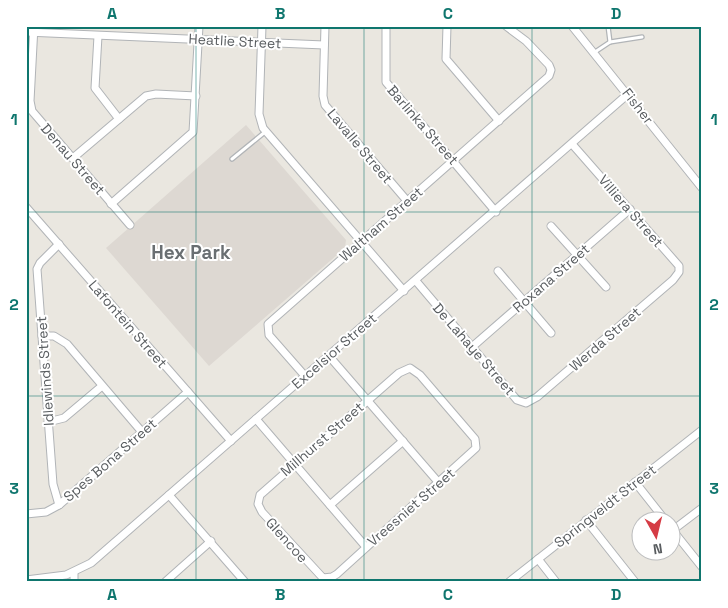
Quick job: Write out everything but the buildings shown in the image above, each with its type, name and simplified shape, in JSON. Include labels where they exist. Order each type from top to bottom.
[{"type":"street","points":[[111,204],[192,135],[195,126],[199,26]]},
{"type":"street","points":[[262,26],[259,114],[265,132],[404,291]]},
{"type":"street","name":"Lavalle Street","points":[[325,26],[323,96],[325,105],[408,202]]},
{"type":"street","name":"Barlinka Street","points":[[386,26],[386,82],[496,212]]},
{"type":"street","points":[[447,26],[446,59],[499,121]]},
{"type":"street","name":"Waltham Street","points":[[305,376],[269,335],[268,324],[408,202],[551,73],[549,65],[526,41],[506,26]]},
{"type":"street","name":"Fisher","points":[[572,26],[595,52],[702,188]]},
{"type":"street","name":"Heatlie Street","points":[[31,30],[98,36],[198,39],[261,44],[324,45]]},
{"type":"street","name":"Denau Street","points":[[31,30],[31,109],[130,225]]},
{"type":"street","points":[[98,36],[95,88],[119,119]]},
{"type":"street","name":"Excelsior Street","points":[[26,580],[74,573],[92,563],[496,212],[628,94]]},
{"type":"street","points":[[73,158],[149,95],[196,96]]},
{"type":"street","name":"Villiera Street","points":[[572,144],[678,266],[679,272],[673,280]]},
{"type":"street","name":"Lafontein Street","points":[[26,207],[231,441]]},
{"type":"street","name":"Roxana Street","points":[[472,347],[630,209]]},
{"type":"street","points":[[551,226],[606,287]]},
{"type":"street","name":"Idlewinds Street","points":[[58,505],[53,484],[37,266],[59,244]]},
{"type":"street","points":[[498,271],[551,333]]},
{"type":"street","name":"Werda Street","points":[[537,397],[673,280]]},
{"type":"street","name":"De Lahaye Street","points":[[416,281],[517,400],[526,403],[537,397]]},
{"type":"street","points":[[42,336],[54,336],[62,340],[142,432]]},
{"type":"street","points":[[329,356],[439,482]]},
{"type":"street","name":"Millhurst Street","points":[[262,512],[258,504],[260,495],[398,373],[407,368],[416,371],[473,436]]},
{"type":"street","points":[[48,422],[64,418],[102,386]]},
{"type":"street","name":"Spes Bona Street","points":[[26,514],[46,512],[58,505],[188,392]]},
{"type":"street","points":[[256,419],[366,547]]},
{"type":"street","name":"Springveldt Street","points":[[509,582],[702,430]]},
{"type":"street","name":"Vreesniet Street","points":[[336,574],[475,451],[476,442],[473,436]]},
{"type":"street","points":[[330,504],[403,441]]},
{"type":"street","points":[[635,482],[657,510]]},
{"type":"street","points":[[169,495],[245,582]]},
{"type":"street","points":[[680,523],[702,508]]},
{"type":"street","name":"Glencoe","points":[[262,512],[321,576],[329,578],[336,574]]},
{"type":"street","points":[[586,520],[635,582]]},
{"type":"street","points":[[680,539],[702,567]]},
{"type":"street","points":[[165,582],[211,541]]},
{"type":"street","points":[[538,559],[556,582]]},
{"type":"street","points":[[74,573],[74,582]]},
{"type":"lane","points":[[608,26],[610,42]]},
{"type":"lane","points":[[595,52],[610,42],[642,37]]},
{"type":"lane","points":[[232,159],[265,132]]},
{"type":"shaded area","points":[[246,125],[346,240],[345,248],[209,366],[106,248]]},
{"type":"district","name":"Hex Park","points":[[191,252]]}]
